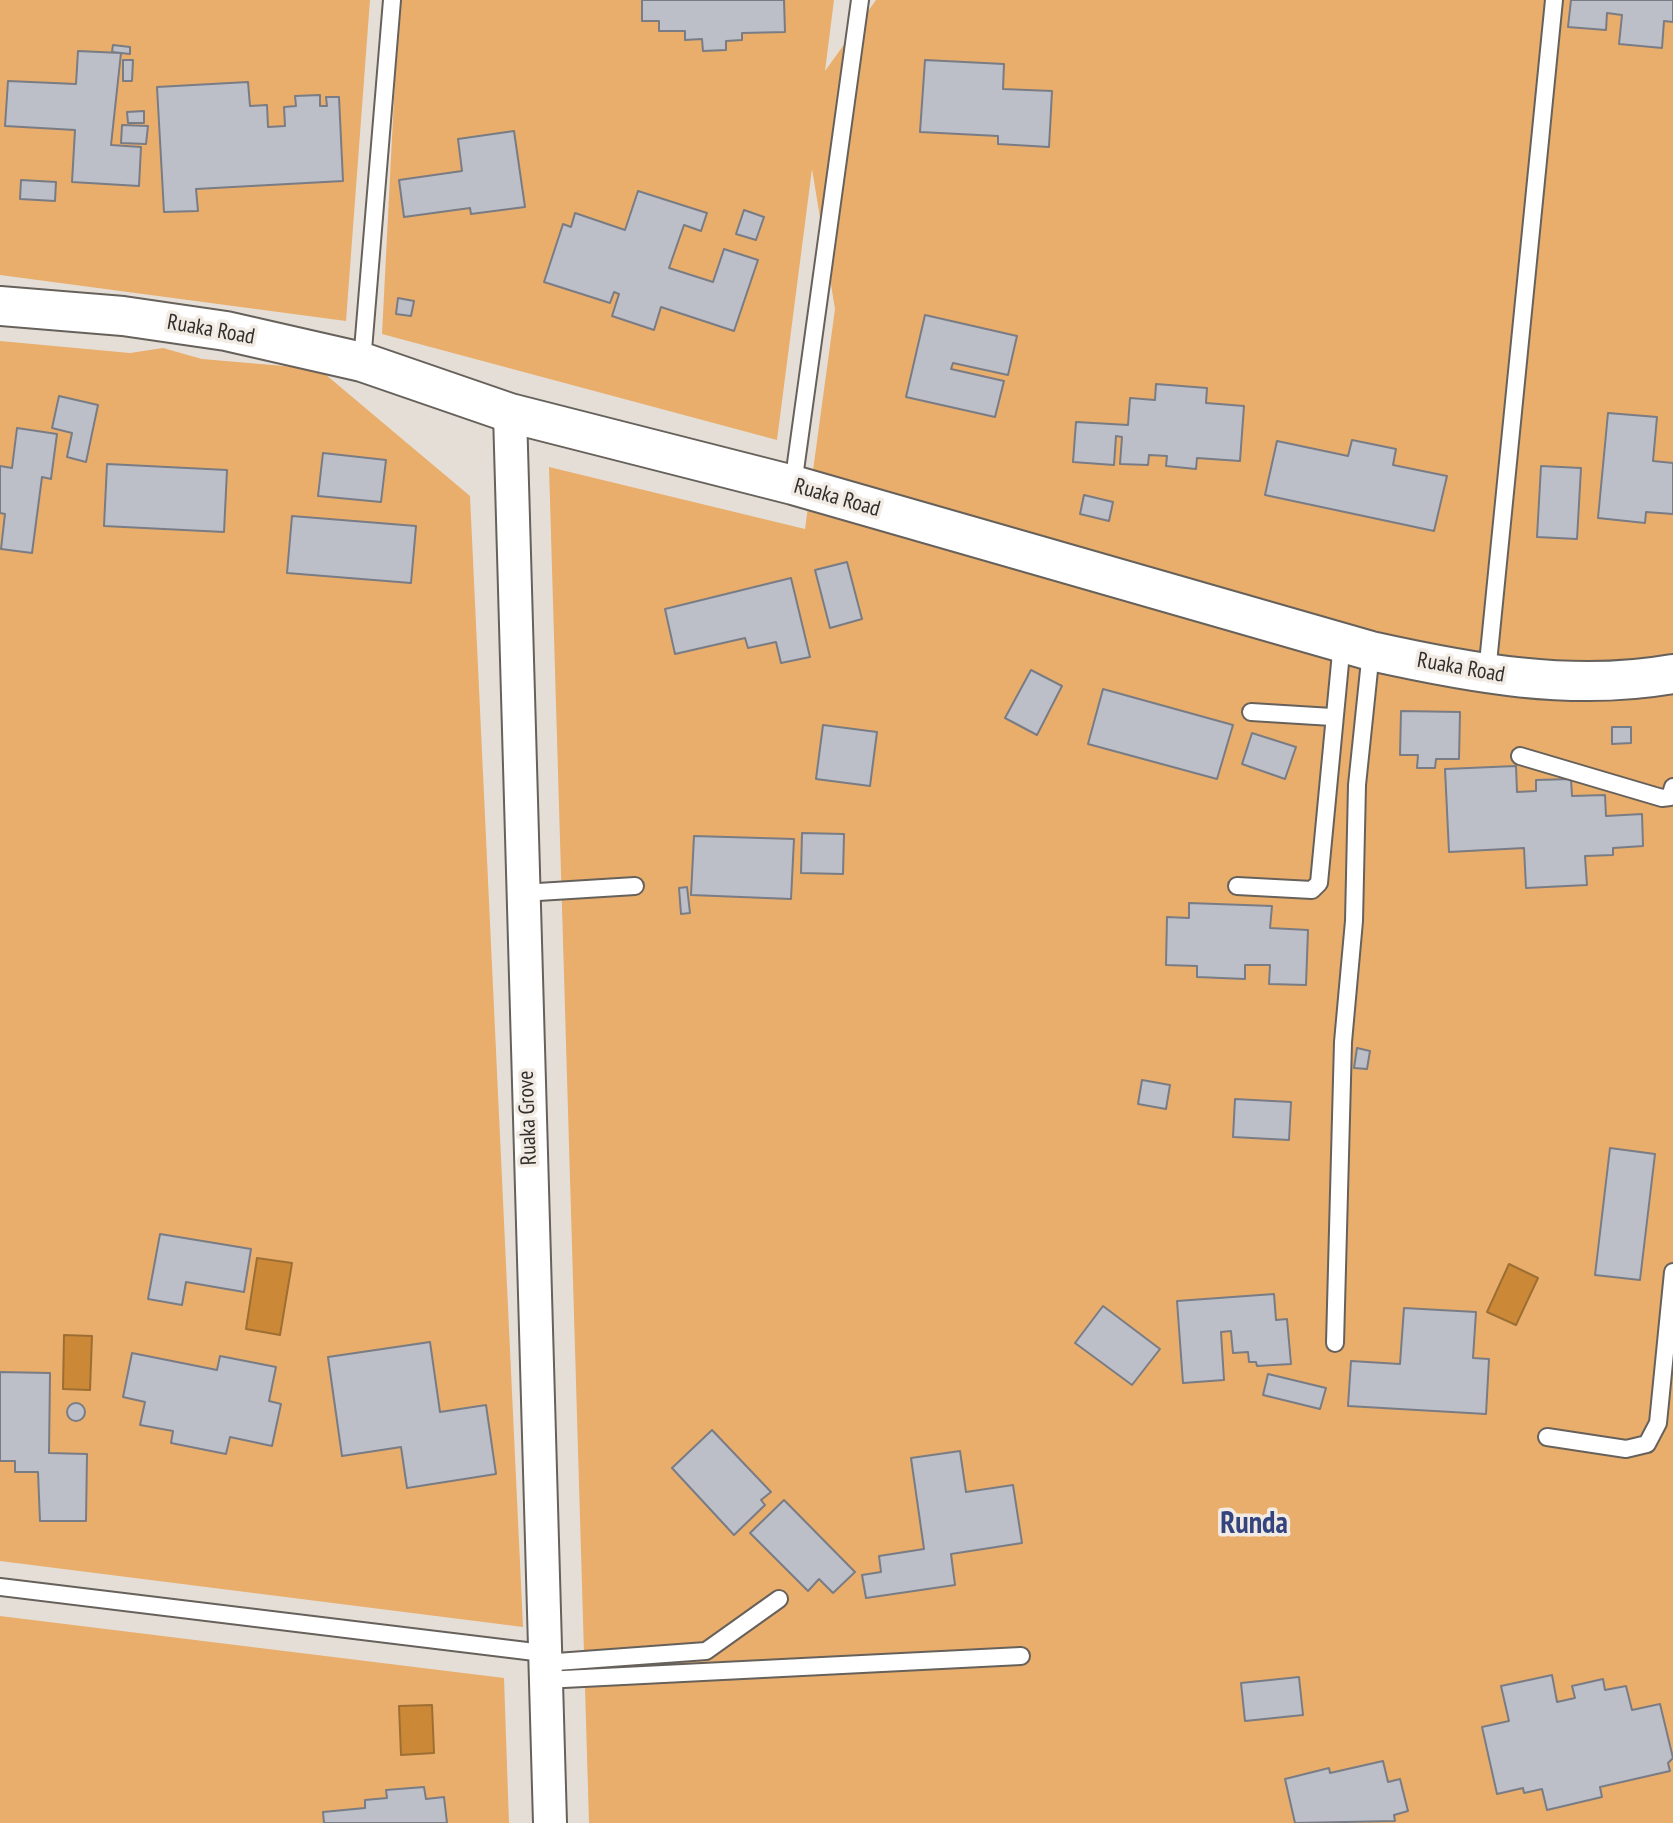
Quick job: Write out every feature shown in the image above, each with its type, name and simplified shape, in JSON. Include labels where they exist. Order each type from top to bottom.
[{"type":"street","name":"Ruaka Road","points":[[0,306],[123,316],[226,331],[362,362],[510,413],[793,485],[1357,646],[1487,674],[1574,681],[1673,674]]},
{"type":"street","name":"Ruaka Grove","points":[[510,413],[543,1665],[550,1823]]},
{"type":"lane","points":[[362,362],[392,0]]},
{"type":"lane","points":[[793,485],[860,0]]},
{"type":"lane","points":[[1487,674],[1554,0]]},
{"type":"lane","points":[[1237,886],[1312,890],[1319,883],[1332,717],[1357,646]]},
{"type":"lane","points":[[1335,1343],[1343,1042],[1354,921],[1357,646]]},
{"type":"lane","points":[[1251,712],[1332,717]]},
{"type":"lane","points":[[1520,756],[1662,798],[1670,797],[1673,787]]},
{"type":"lane","points":[[522,893],[635,886]]},
{"type":"lane","points":[[1547,1437],[1626,1449],[1647,1444],[1658,1423],[1673,1272]]},
{"type":"lane","points":[[0,1587],[543,1665],[1021,1656]]},
{"type":"lane","points":[[543,1665],[706,1651],[779,1599]]},
{"type":"shaded area","points":[[0,0],[370,0],[346,321],[0,275]]},
{"type":"shaded area","points":[[399,0],[834,0],[825,71],[876,0],[1673,0],[1673,1823],[589,1823],[549,467],[805,529],[835,309],[812,169],[777,440],[382,334]]},
{"type":"shaded area","points":[[0,341],[130,353],[163,348],[202,359],[319,369],[470,496],[523,1627],[0,1561]]},
{"type":"shaded area","points":[[257,1258],[292,1263],[280,1335],[246,1329]]},
{"type":"shaded area","points":[[1509,1264],[1538,1278],[1516,1325],[1487,1312]]},
{"type":"shaded area","points":[[64,1335],[92,1336],[90,1390],[63,1389]]},
{"type":"shaded area","points":[[0,1616],[504,1678],[509,1823],[0,1823]]},
{"type":"shaded area","points":[[432,1705],[434,1753],[401,1755],[399,1706]]},
{"type":"building","points":[[642,0],[784,0],[785,32],[742,33],[742,40],[726,41],[726,50],[703,51],[702,39],[685,40],[685,31],[659,31],[659,21],[642,21]]},
{"type":"building","points":[[1571,0],[1673,0],[1673,22],[1664,21],[1662,48],[1619,44],[1622,15],[1607,13],[1606,30],[1568,27]]},
{"type":"building","points":[[113,45],[130,47],[130,54],[112,52]]},
{"type":"building","points":[[78,51],[121,53],[111,145],[141,147],[139,186],[72,182],[75,130],[5,126],[8,81],[76,84]]},
{"type":"building","points":[[123,60],[133,60],[132,81],[123,81]]},
{"type":"building","points":[[925,60],[1004,64],[1003,89],[1052,91],[1049,147],[998,144],[998,136],[920,132]]},
{"type":"building","points":[[248,82],[250,106],[267,105],[268,127],[285,126],[284,107],[296,106],[295,96],[320,95],[320,106],[327,106],[326,97],[339,97],[343,181],[196,189],[198,211],[164,212],[157,87]]},
{"type":"building","points":[[144,111],[144,123],[128,123],[127,112]]},
{"type":"building","points":[[122,125],[148,126],[146,144],[121,143]]},
{"type":"building","points":[[514,131],[525,207],[471,214],[470,208],[404,217],[399,180],[462,171],[458,139]]},
{"type":"building","points":[[21,180],[56,182],[55,201],[20,199]]},
{"type":"building","points":[[638,191],[707,213],[701,231],[684,225],[669,268],[713,282],[724,249],[758,260],[734,331],[661,307],[654,330],[612,316],[619,294],[614,292],[610,303],[544,282],[563,224],[571,227],[575,213],[625,230]]},
{"type":"building","points":[[744,210],[764,217],[756,240],[736,234]]},
{"type":"building","points":[[398,298],[414,301],[411,316],[396,314]]},
{"type":"building","points":[[925,315],[1017,336],[1008,375],[953,363],[951,369],[1004,381],[995,417],[906,397]]},
{"type":"building","points":[[1156,384],[1207,388],[1206,403],[1244,406],[1240,461],[1197,458],[1196,469],[1166,466],[1167,456],[1149,455],[1148,465],[1120,464],[1122,437],[1116,436],[1114,465],[1073,462],[1076,422],[1128,425],[1130,398],[1155,400]]},
{"type":"building","points":[[59,396],[98,405],[86,462],[67,457],[72,433],[52,428]]},
{"type":"building","points":[[1608,413],[1657,417],[1653,461],[1673,463],[1673,514],[1646,512],[1645,523],[1598,518]]},
{"type":"building","points":[[17,428],[57,434],[51,479],[42,477],[32,553],[1,549],[5,514],[0,513],[0,466],[12,468]]},
{"type":"building","points":[[1352,440],[1396,449],[1393,465],[1447,476],[1434,531],[1265,495],[1277,441],[1348,456]]},
{"type":"building","points":[[323,453],[386,460],[381,502],[318,496]]},
{"type":"building","points":[[107,464],[227,470],[224,532],[104,526]]},
{"type":"building","points":[[1541,466],[1581,468],[1577,539],[1537,537]]},
{"type":"building","points":[[1084,495],[1113,502],[1109,521],[1080,514]]},
{"type":"building","points":[[292,516],[416,526],[411,583],[287,573]]},
{"type":"building","points":[[847,562],[862,619],[830,628],[815,570]]},
{"type":"building","points":[[791,578],[810,657],[781,663],[776,642],[748,648],[745,638],[675,654],[665,609]]},
{"type":"building","points":[[1031,670],[1062,686],[1037,735],[1005,718]]},
{"type":"building","points":[[1103,689],[1233,725],[1217,779],[1088,744]]},
{"type":"building","points":[[1401,711],[1460,712],[1459,759],[1436,759],[1435,768],[1417,768],[1418,755],[1400,755]]},
{"type":"building","points":[[823,725],[877,732],[870,786],[816,779]]},
{"type":"building","points":[[1612,727],[1631,727],[1631,743],[1612,744]]},
{"type":"building","points":[[1252,733],[1296,747],[1285,779],[1242,764]]},
{"type":"building","points":[[1516,766],[1517,792],[1536,791],[1536,780],[1571,779],[1572,796],[1605,795],[1606,816],[1642,814],[1643,846],[1613,848],[1613,855],[1585,856],[1587,885],[1526,888],[1524,848],[1449,852],[1445,769]]},
{"type":"building","points":[[802,833],[844,834],[843,874],[801,873]]},
{"type":"building","points":[[694,836],[794,839],[791,899],[691,895]]},
{"type":"building","points":[[687,887],[690,913],[681,914],[679,888]]},
{"type":"building","points":[[1189,903],[1272,906],[1270,928],[1308,930],[1306,985],[1269,984],[1270,965],[1245,965],[1245,979],[1197,977],[1197,966],[1166,965],[1167,917],[1189,918]]},
{"type":"building","points":[[1357,1048],[1370,1051],[1367,1069],[1354,1068]]},
{"type":"building","points":[[1142,1080],[1170,1085],[1166,1109],[1138,1104]]},
{"type":"building","points":[[1235,1099],[1291,1102],[1289,1140],[1233,1137]]},
{"type":"building","points":[[1610,1148],[1655,1154],[1640,1280],[1595,1275]]},
{"type":"building","points":[[160,1234],[251,1249],[244,1292],[186,1282],[182,1305],[148,1299]]},
{"type":"building","points":[[1274,1294],[1276,1320],[1287,1319],[1291,1364],[1257,1366],[1256,1362],[1249,1362],[1248,1352],[1233,1353],[1231,1331],[1221,1332],[1224,1380],[1183,1383],[1177,1301]]},
{"type":"building","points":[[1103,1306],[1160,1349],[1132,1385],[1075,1343]]},
{"type":"building","points":[[1404,1308],[1476,1312],[1473,1358],[1489,1359],[1486,1414],[1348,1406],[1351,1361],[1400,1364]]},
{"type":"building","points":[[430,1342],[440,1412],[486,1405],[496,1474],[407,1488],[401,1447],[342,1456],[328,1357]]},
{"type":"building","points":[[132,1353],[217,1370],[220,1356],[276,1367],[269,1401],[281,1404],[272,1446],[230,1437],[226,1454],[171,1443],[173,1431],[140,1425],[145,1402],[123,1397]]},
{"type":"building","points":[[0,1372],[50,1373],[49,1453],[87,1454],[86,1521],[40,1521],[38,1472],[15,1472],[15,1461],[0,1461]]},
{"type":"building","points":[[1268,1374],[1326,1388],[1320,1409],[1263,1395]]},
{"type":"building","points":[[76,1403],[85,1412],[76,1421],[67,1412]]},
{"type":"building","points":[[712,1430],[771,1492],[761,1500],[765,1505],[734,1535],[672,1468]]},
{"type":"building","points":[[960,1451],[966,1492],[1013,1485],[1022,1543],[951,1554],[955,1585],[866,1598],[862,1575],[881,1572],[879,1556],[924,1549],[911,1458]]},
{"type":"building","points":[[784,1500],[855,1572],[833,1593],[819,1579],[808,1591],[750,1533]]},
{"type":"building","points":[[1552,1675],[1557,1702],[1575,1698],[1572,1686],[1603,1679],[1605,1690],[1626,1686],[1632,1710],[1660,1704],[1673,1758],[1668,1763],[1670,1771],[1600,1787],[1602,1797],[1547,1810],[1542,1789],[1524,1793],[1523,1788],[1497,1794],[1482,1727],[1509,1721],[1501,1686]]},
{"type":"building","points":[[1299,1677],[1303,1715],[1245,1721],[1241,1683]]},
{"type":"building","points":[[1383,1761],[1388,1782],[1400,1779],[1408,1811],[1394,1815],[1395,1821],[1295,1823],[1285,1779],[1329,1768],[1330,1773]]},
{"type":"building","points":[[424,1787],[426,1799],[444,1797],[447,1823],[324,1823],[323,1812],[365,1808],[365,1800],[387,1798],[386,1790]]},
{"type":"district","name":"Runda","points":[[1254,1524]]}]
